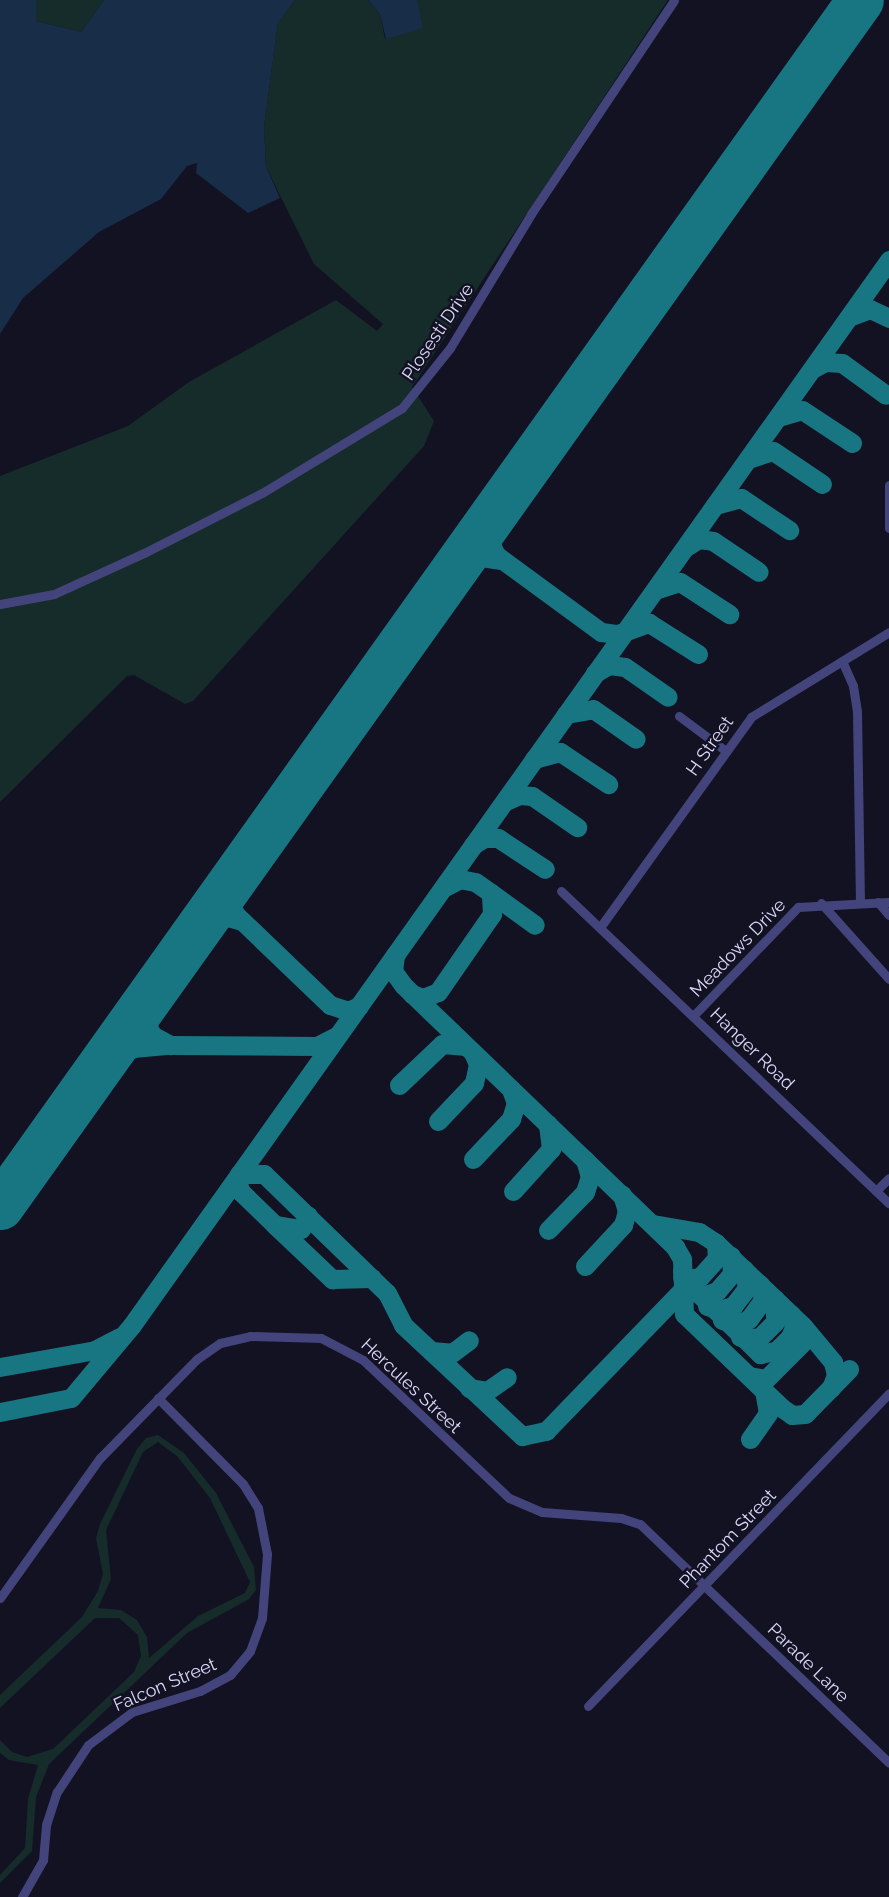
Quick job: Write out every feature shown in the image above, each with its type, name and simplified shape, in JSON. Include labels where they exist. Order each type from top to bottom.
[{"type":"street","name":"Plosesti Drive","points":[[0,604],[54,594],[144,553],[262,493],[401,408],[450,348],[531,215],[674,0]]},
{"type":"street","points":[[889,485],[889,528]]},
{"type":"street","name":"H Street","points":[[601,926],[751,717],[889,632]]},
{"type":"street","points":[[842,661],[853,686],[857,712],[859,903]]},
{"type":"street","points":[[679,716],[726,751]]},
{"type":"street","name":"Hanger Road","points":[[561,891],[695,1014],[889,1203]]},
{"type":"street","points":[[878,902],[889,915]]},
{"type":"street","name":"Meadows Drive","points":[[695,1014],[798,907],[821,903],[889,902]]},
{"type":"street","points":[[821,903],[889,979]]},
{"type":"street","points":[[876,1191],[889,1178]]},
{"type":"street","name":"Hercules Street","points":[[0,1598],[100,1458],[197,1359],[234,1338],[306,1335],[335,1342],[363,1360],[509,1499],[542,1512],[633,1521],[705,1586]]},
{"type":"street","name":"Phantom Street","points":[[588,1706],[889,1393]]},
{"type":"street","name":"Falcon Street","points":[[22,1897],[43,1860],[46,1825],[57,1793],[88,1745],[132,1712],[200,1690],[230,1675],[250,1651],[262,1618],[267,1554],[258,1508],[243,1484],[158,1398]]},
{"type":"street","name":"Parade Lane","points":[[705,1586],[889,1763]]},
{"type":"green space","points":[[36,0],[104,0],[81,32],[36,21]]},
{"type":"green space","points":[[295,0],[368,0],[380,14],[385,39],[417,0],[668,0],[412,387],[434,421],[424,446],[193,701],[185,704],[134,675],[127,676],[0,802],[0,476],[128,426],[189,382],[336,300],[377,331],[383,324],[314,264],[266,167],[264,127],[278,21]]},
{"type":"green space","points":[[158,1435],[184,1453],[216,1493],[254,1567],[256,1590],[249,1599],[187,1633],[49,1764],[36,1797],[32,1851],[0,1883],[0,1875],[25,1848],[28,1799],[38,1765],[9,1760],[0,1753],[0,1740],[12,1752],[27,1757],[53,1749],[134,1672],[141,1656],[138,1635],[119,1618],[95,1618],[0,1708],[0,1695],[82,1617],[98,1591],[103,1574],[96,1538],[100,1524],[137,1449],[146,1438]],"holes":[[[158,1442],[177,1456],[210,1498],[250,1582],[245,1593],[198,1616],[149,1658],[147,1637],[137,1620],[121,1610],[98,1608],[111,1579],[106,1530],[143,1452]]]},
{"type":"water","points":[[0,0],[36,0],[36,21],[81,32],[104,0],[295,0],[278,22],[264,127],[266,167],[280,198],[248,213],[196,173],[197,163],[187,166],[161,199],[99,232],[23,298],[0,334]]},
{"type":"water","points":[[368,0],[417,0],[423,28],[386,39],[380,14]]},
{"type":"taxiway","points":[[0,1412],[71,1398],[132,1325],[889,260]]},
{"type":"taxiway","points":[[849,317],[870,309],[889,318]]},
{"type":"taxiway","points":[[812,369],[825,362],[842,363],[886,395]]},
{"type":"taxiway","points":[[778,417],[802,410],[852,443]]},
{"type":"taxiway","points":[[748,459],[773,451],[822,484]]},
{"type":"taxiway","points":[[715,505],[741,498],[789,530]]},
{"type":"taxiway","points":[[490,520],[488,538],[496,555],[601,632],[618,634],[649,623],[698,654]]},
{"type":"taxiway","points":[[686,547],[699,539],[713,541],[759,572]]},
{"type":"taxiway","points":[[455,568],[481,557],[500,560]]},
{"type":"taxiway","points":[[655,590],[680,582],[729,614]]},
{"type":"taxiway","points":[[595,673],[609,665],[625,667],[668,697]]},
{"type":"taxiway","points":[[566,714],[593,709],[636,739]]},
{"type":"taxiway","points":[[534,759],[560,752],[608,784]]},
{"type":"taxiway","points":[[504,802],[519,795],[532,796],[577,827]]},
{"type":"taxiway","points":[[473,845],[484,838],[498,838],[545,869]]},
{"type":"taxiway","points":[[412,994],[423,998],[438,992],[492,914],[491,893],[475,882],[460,879],[443,888]]},
{"type":"taxiway","points":[[230,885],[227,901],[236,915],[330,1005],[348,1011],[359,1006]]},
{"type":"taxiway","points":[[491,893],[535,925]]},
{"type":"taxiway","points":[[202,924],[228,917],[242,921]]},
{"type":"taxiway","points":[[395,955],[393,971],[403,985],[675,1247],[682,1259],[684,1314],[782,1408],[792,1415],[805,1414],[849,1369]]},
{"type":"taxiway","points":[[149,996],[147,1025],[152,1035],[170,1045],[317,1046],[337,1036]]},
{"type":"taxiway","points":[[399,1085],[442,1044],[466,1046]]},
{"type":"taxiway","points":[[100,1065],[133,1048],[169,1045]]},
{"type":"taxiway","points":[[438,1121],[474,1083],[478,1064],[473,1053]]},
{"type":"taxiway","points":[[473,1159],[511,1119],[516,1103],[511,1089]]},
{"type":"taxiway","points":[[513,1191],[551,1149],[548,1124]]},
{"type":"taxiway","points":[[548,1230],[585,1192],[590,1177],[585,1160]]},
{"type":"taxiway","points":[[239,1174],[264,1174],[387,1293],[403,1325],[522,1436],[546,1431],[682,1290]]},
{"type":"taxiway","points":[[236,1179],[241,1192],[275,1225],[301,1229],[308,1216]]},
{"type":"taxiway","points":[[585,1266],[623,1225],[627,1211],[622,1195]]},
{"type":"taxiway","points":[[653,1224],[699,1232],[716,1243],[803,1326],[833,1362],[836,1375],[831,1388]]},
{"type":"taxiway","points":[[275,1225],[332,1279],[372,1278]]},
{"type":"taxiway","points":[[682,1271],[686,1279],[700,1277],[717,1258],[716,1243]]},
{"type":"taxiway","points":[[694,1292],[705,1295],[717,1291],[732,1274],[731,1256]]},
{"type":"taxiway","points":[[707,1306],[719,1310],[733,1306],[747,1288],[744,1269]]},
{"type":"taxiway","points":[[682,1277],[760,1354],[776,1351],[790,1337],[794,1327],[791,1314]]},
{"type":"taxiway","points":[[722,1320],[737,1324],[749,1319],[763,1300],[760,1284]]},
{"type":"taxiway","points":[[740,1337],[759,1338],[775,1322],[775,1299]]},
{"type":"taxiway","points":[[0,1367],[95,1350],[118,1338]]},
{"type":"taxiway","points":[[431,1351],[452,1353],[469,1340]]},
{"type":"taxiway","points":[[749,1376],[766,1379],[802,1343]]},
{"type":"taxiway","points":[[469,1388],[487,1391],[507,1377]]},
{"type":"taxiway","points":[[750,1439],[768,1413],[764,1391]]},
{"type":"runway","points":[[0,1206],[860,0]]}]
